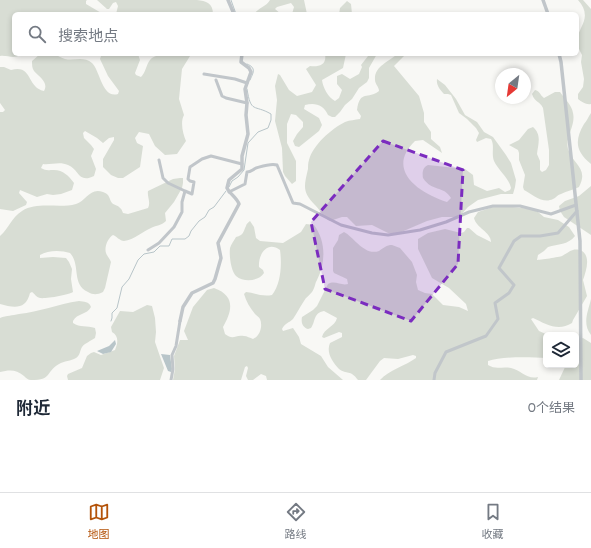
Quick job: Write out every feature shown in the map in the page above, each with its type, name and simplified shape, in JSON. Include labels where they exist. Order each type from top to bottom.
[{"type":"street","points":[[228,0],[233,12]]},
{"type":"street","points":[[543,0],[547,12]]},
{"type":"street","points":[[228,190],[230,180],[242,169],[244,145],[248,136],[246,115],[248,103],[245,91],[246,83],[251,72],[249,68],[241,62],[242,56]]},
{"type":"street","points":[[560,56],[580,241],[581,380]]},
{"type":"street","points":[[204,74],[235,79],[246,83]]},
{"type":"street","points":[[216,80],[222,96],[248,103]]},
{"type":"street","points":[[159,160],[163,178],[168,183],[192,194],[194,182],[188,179],[190,167],[202,159],[211,156],[242,164]]},
{"type":"street","points":[[228,190],[245,184],[247,172],[251,172],[255,168],[273,164],[277,165],[293,203],[300,204],[341,225],[372,234],[384,235],[413,231],[446,222],[470,212],[493,206],[520,206],[551,214],[576,205]]},
{"type":"street","points":[[171,380],[173,369],[172,355],[177,342],[183,307],[192,293],[213,283],[220,258],[218,243],[239,204],[238,200],[228,190]]},
{"type":"street","points":[[148,250],[159,242],[174,227],[182,212],[182,202],[185,191]]},
{"type":"street","points":[[434,380],[435,373],[446,352],[486,336],[498,319],[496,303],[509,293],[514,285],[499,268],[514,241],[521,236],[540,236],[558,233],[576,211]]},
{"type":"highlighted area","points":[[383,141],[463,170],[458,264],[411,321],[325,289],[311,222]]},
{"type":"shaded area","points":[[0,0],[87,0],[86,4],[100,12],[12,12],[12,56],[18,56],[13,57],[0,56]]},
{"type":"shaded area","points":[[97,0],[197,0],[208,3],[212,7],[213,12],[116,12],[118,6],[116,2],[113,3],[109,9]]},
{"type":"shaded area","points":[[270,0],[304,0],[307,12],[293,12],[294,7],[291,3],[277,7],[275,9],[279,12],[256,12]]},
{"type":"shaded area","points":[[578,0],[583,0],[591,9],[591,104],[586,104],[578,99],[578,94],[583,87],[584,79],[581,62],[582,55],[579,49],[579,33],[585,17],[583,7]]},
{"type":"shaded area","points":[[347,1],[351,4],[352,12],[339,12],[340,8]]},
{"type":"shaded area","points":[[38,56],[59,56],[65,59],[82,59],[89,61],[95,67],[108,92],[118,94],[119,91],[108,76],[100,59],[101,56],[139,56],[140,60],[135,73],[141,77],[153,57],[190,56],[182,69],[179,99],[184,115],[182,124],[186,141],[177,154],[165,155],[155,146],[149,134],[139,132],[135,138],[137,143],[143,146],[140,167],[123,178],[118,178],[111,175],[103,167],[103,159],[114,140],[114,137],[109,138],[103,143],[85,131],[83,133],[84,138],[94,149],[91,156],[96,169],[94,176],[89,178],[82,177],[72,167],[65,164],[43,164],[41,168],[43,169],[60,171],[68,176],[74,183],[72,190],[61,194],[47,194],[37,197],[20,190],[19,193],[27,202],[26,205],[13,211],[0,209],[0,112],[5,110],[0,103],[0,67],[11,70],[23,70],[38,89],[44,91],[44,82],[34,71],[32,61]]},
{"type":"shaded area","points":[[325,56],[346,56],[343,68],[322,80],[326,92],[335,101],[339,98],[342,90],[337,84],[337,76],[342,74],[350,79],[359,74],[362,67],[361,65],[368,56],[376,56],[369,68],[369,78],[367,82],[359,88],[352,99],[335,117],[328,115],[319,105],[305,105],[304,109],[319,118],[322,125],[319,131],[299,147],[295,146],[293,141],[303,127],[303,122],[296,115],[291,114],[287,124],[287,143],[296,161],[296,181],[292,184],[283,172],[282,148],[275,121],[277,100],[275,86],[278,74],[289,90],[297,96],[312,92],[316,85],[306,69],[310,66],[316,66],[324,63]]},
{"type":"shaded area","points":[[404,56],[394,66],[419,96],[424,113],[424,122],[431,132],[431,139],[440,147],[442,153],[423,140],[415,141],[407,152],[403,162],[409,179],[426,193],[447,202],[451,198],[445,191],[430,185],[423,178],[423,170],[426,166],[465,169],[473,175],[474,185],[487,191],[499,188],[505,192],[511,188],[510,184],[494,161],[493,144],[491,139],[486,138],[477,142],[476,140],[479,133],[476,128],[459,113],[451,95],[444,94],[441,91],[437,79],[445,85],[456,99],[465,115],[477,122],[484,132],[493,137],[506,155],[511,163],[516,180],[513,194],[501,194],[478,200],[468,207],[459,217],[442,217],[427,221],[399,233],[388,233],[372,225],[356,226],[347,217],[330,221],[324,216],[308,196],[305,188],[308,162],[311,154],[318,143],[334,129],[345,122],[360,119],[361,116],[357,110],[360,99],[365,96],[375,94],[379,91],[375,80],[375,75],[379,68],[394,57]]},
{"type":"shaded area","points":[[535,90],[538,91],[544,98],[555,92],[560,92],[571,107],[574,118],[567,144],[570,154],[579,167],[582,175],[582,181],[579,187],[549,200],[542,200],[524,190],[525,175],[519,160],[518,150],[509,145],[519,140],[528,129],[533,127],[538,133],[539,143],[537,154],[540,161],[540,170],[542,172],[546,170],[549,165],[549,150],[543,108],[533,97],[532,94]]},
{"type":"shaded area","points":[[591,113],[591,164],[582,155],[578,146],[578,141],[581,130]]},
{"type":"shaded area","points":[[183,178],[182,188],[174,202],[165,213],[166,221],[164,223],[148,229],[128,240],[123,241],[113,235],[110,238],[106,245],[106,254],[111,262],[103,292],[93,294],[83,289],[78,279],[75,263],[70,253],[63,251],[51,251],[43,253],[40,255],[40,258],[66,258],[72,269],[71,279],[73,292],[40,298],[32,292],[30,293],[26,302],[22,305],[15,307],[0,304],[0,236],[15,217],[22,211],[35,206],[63,206],[76,204],[91,193],[99,191],[107,194],[112,203],[122,209],[123,213],[128,214],[148,208],[148,191],[173,179]]},
{"type":"shaded area","points":[[591,186],[591,235],[564,217],[559,206],[565,201],[579,196]]},
{"type":"shaded area","points":[[493,207],[531,209],[544,217],[558,220],[569,227],[575,236],[566,243],[548,247],[538,255],[537,260],[560,256],[575,250],[582,251],[585,254],[587,264],[583,280],[587,296],[572,323],[567,326],[557,327],[547,325],[533,318],[531,319],[539,331],[543,333],[543,358],[525,357],[494,359],[488,361],[488,365],[496,368],[505,367],[515,369],[527,376],[534,378],[538,377],[537,380],[380,380],[388,373],[416,358],[416,356],[413,355],[398,359],[384,358],[366,380],[358,380],[353,374],[339,369],[330,357],[329,346],[330,343],[342,337],[342,333],[339,332],[324,338],[322,337],[323,334],[334,324],[337,318],[324,311],[320,312],[316,315],[311,328],[308,329],[303,326],[302,317],[317,306],[328,284],[348,284],[347,279],[334,273],[333,271],[333,248],[339,235],[344,232],[348,234],[364,249],[369,251],[379,251],[390,245],[400,248],[412,262],[417,275],[416,282],[418,290],[432,294],[443,305],[459,307],[468,311],[466,304],[449,288],[432,278],[418,249],[418,239],[428,233],[445,229],[461,233],[469,228],[477,235],[491,242],[489,235],[475,221],[474,218],[478,212]]},
{"type":"shaded area","points":[[250,221],[254,227],[256,238],[260,241],[283,243],[301,232],[306,224],[314,225],[318,231],[323,245],[323,259],[320,273],[312,292],[293,319],[282,329],[283,331],[293,328],[299,337],[301,344],[321,356],[328,367],[343,380],[267,380],[266,376],[261,374],[253,380],[248,380],[246,376],[247,366],[245,367],[241,380],[173,380],[175,369],[174,356],[180,340],[188,340],[184,331],[193,307],[207,290],[214,288],[221,291],[229,300],[230,310],[223,327],[225,334],[230,337],[246,336],[253,339],[259,333],[261,325],[260,319],[250,307],[244,294],[246,292],[272,295],[279,280],[281,256],[280,250],[275,247],[264,250],[260,258],[259,267],[264,273],[259,278],[243,280],[234,274],[231,263],[230,248],[236,237],[244,232],[246,225]]},
{"type":"shaded area","points":[[591,299],[591,335],[588,331],[586,322]]},
{"type":"shaded area","points":[[79,301],[88,303],[91,307],[89,310],[75,318],[73,323],[95,328],[96,333],[95,338],[82,347],[77,357],[59,364],[46,377],[38,380],[29,380],[15,371],[0,372],[0,318],[34,312]]},
{"type":"shaded area","points":[[147,305],[152,306],[155,318],[155,342],[164,368],[160,380],[68,380],[68,374],[82,368],[87,356],[91,353],[94,352],[101,355],[115,350],[117,340],[111,327],[120,311],[133,312]]},
{"type":"shaded area","points":[[583,338],[591,343],[591,380],[559,380],[565,368],[579,368],[579,340]]},
{"type":"shaded area","points":[[115,340],[116,344],[111,352],[103,354],[97,351],[109,346]]},
{"type":"shaded area","points":[[161,354],[170,355],[171,372],[168,371]]},
{"type":"waterway","points":[[231,0],[235,12]]},
{"type":"waterway","points":[[247,64],[253,69],[250,80]]},
{"type":"waterway","points":[[229,187],[232,181],[244,170],[248,143],[258,132],[268,128],[271,120],[271,114],[252,105],[248,97],[247,89]]},
{"type":"waterway","points":[[111,321],[112,313],[117,308],[122,287],[129,279],[138,260],[144,254],[154,252],[160,246],[169,246],[172,239],[185,239],[189,236],[199,221],[205,217],[209,210],[214,207],[226,191]]}]
